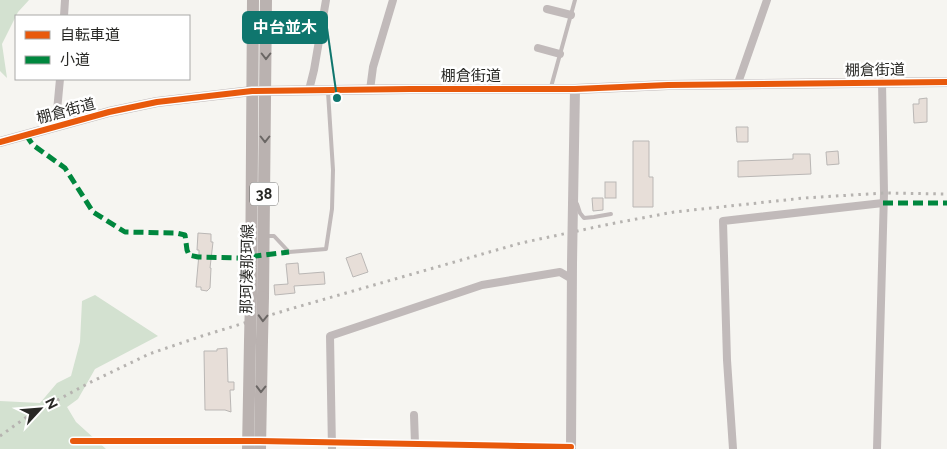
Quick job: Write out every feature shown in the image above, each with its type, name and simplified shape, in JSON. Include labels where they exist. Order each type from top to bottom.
[{"type":"main road","name":"那珂湊那珂線","points":[[253,0],[252,91],[257,296],[254,445]]},
{"type":"main road","name":"那珂湊那珂線","points":[[257,296],[264,236],[266,0]]},
{"type":"street","points":[[64,15],[65,0]]},
{"type":"street","points":[[309,90],[326,0]]},
{"type":"street","points":[[370,90],[373,67],[393,0]]},
{"type":"street","points":[[738,83],[767,0]]},
{"type":"street","points":[[547,10],[571,15]]},
{"type":"street","points":[[538,48],[560,54]]},
{"type":"street","points":[[60,80],[58,111],[62,125]]},
{"type":"street","points":[[877,449],[883,203],[882,82]]},
{"type":"street","name":"棚倉街道","points":[[0,142],[110,112],[157,102],[252,91],[575,89],[738,83],[947,82]]},
{"type":"street","points":[[73,441],[332,446],[415,444],[571,448],[575,89]]},
{"type":"street","points":[[733,449],[727,360],[723,221],[883,203]]},
{"type":"street","points":[[332,446],[330,336],[482,285],[560,272],[572,279]]},
{"type":"street","points":[[414,415],[415,444]]},
{"type":"lane","points":[[550,89],[576,0]]},
{"type":"lane","points":[[264,236],[274,236],[289,252],[326,249],[332,209],[333,170],[328,90]]},
{"type":"lane","points":[[573,200],[584,218],[611,214]]},
{"type":"green space","points":[[0,0],[29,0],[15,15],[2,44],[7,78],[0,71]]},
{"type":"green space","points":[[95,295],[158,336],[95,369],[78,399],[67,407],[76,422],[106,449],[0,449],[0,401],[40,403],[57,383],[71,376],[80,342],[82,301]]},
{"type":"building","points":[[927,98],[927,122],[914,123],[913,104],[919,104],[919,99]]},
{"type":"building","points":[[736,127],[748,127],[748,142],[737,142]]},
{"type":"building","points":[[633,141],[649,141],[649,177],[653,177],[653,207],[633,207]]},
{"type":"building","points":[[838,151],[839,164],[827,165],[826,152]]},
{"type":"building","points":[[793,154],[810,154],[811,174],[738,177],[738,161],[793,159]]},
{"type":"building","points":[[605,182],[616,182],[616,198],[605,198]]},
{"type":"building","points":[[592,198],[603,198],[603,210],[593,211]]},
{"type":"building","points":[[198,233],[211,234],[211,242],[213,242],[210,288],[207,291],[201,290],[201,287],[196,287],[199,254],[199,250],[197,250]]},
{"type":"building","points":[[361,253],[368,272],[353,277],[346,258]]},
{"type":"building","points":[[298,263],[299,274],[324,272],[325,284],[294,286],[295,293],[275,295],[274,285],[288,284],[286,264]]},
{"type":"building","points":[[227,348],[228,382],[234,382],[234,390],[230,390],[231,412],[225,410],[205,410],[204,351],[217,351],[217,349]]},
{"type":"railway","points":[[0,436],[28,416],[89,383],[149,354],[290,309],[521,243],[674,212],[804,198],[884,193],[947,194]]},
{"type":"marked path","points":[[26,135],[33,145],[65,168],[93,212],[125,232],[176,233],[185,235],[189,255],[198,257],[239,258],[289,252]]},
{"type":"marked path","points":[[883,203],[947,203]]},
{"type":"cycle path","points":[[0,142],[109,112],[157,102],[252,91],[575,89],[668,85],[947,82]]},
{"type":"cycle path","points":[[73,441],[260,441],[571,447]]},
{"type":"place","name":"中台並木","points":[[337,98]]}]
